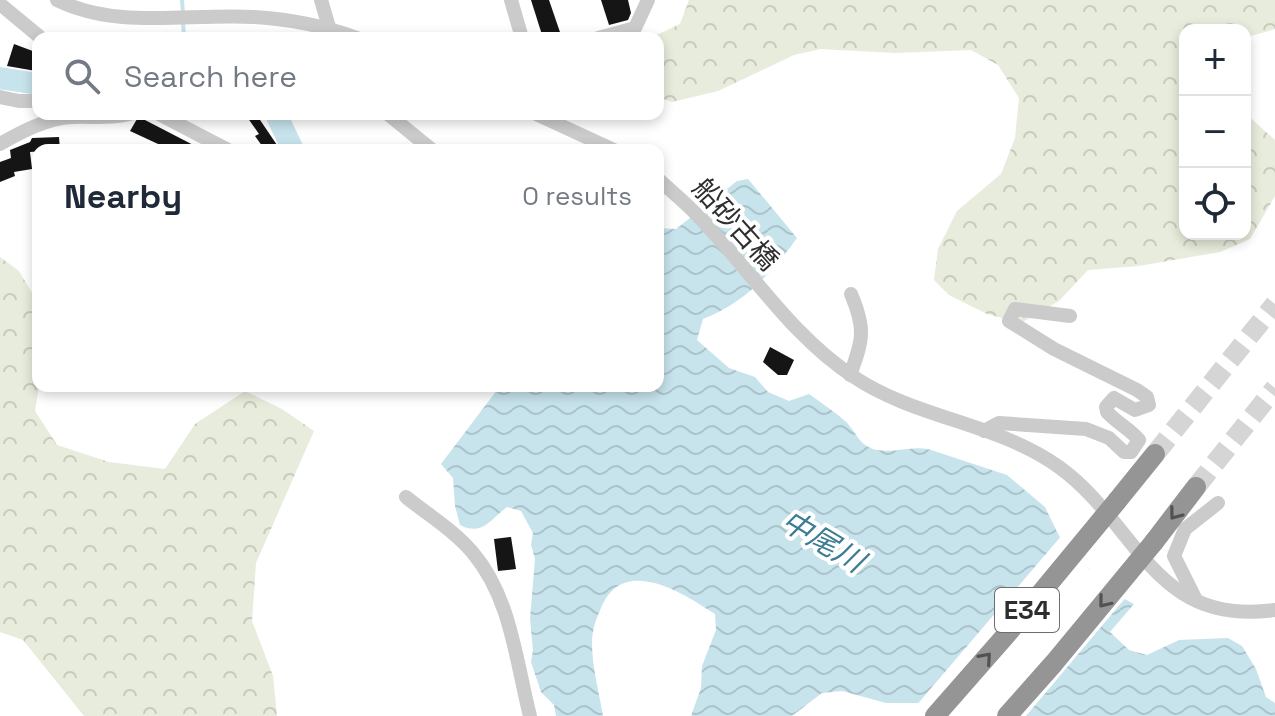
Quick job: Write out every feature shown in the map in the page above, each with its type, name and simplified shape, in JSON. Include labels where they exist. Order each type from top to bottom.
[{"type":"highway","name":"E34","points":[[935,716],[1007,634],[1155,454]]},
{"type":"highway","name":"E34","points":[[1007,716],[1154,542],[1196,487]]},
{"type":"street","points":[[57,0],[73,8],[110,17],[253,17],[325,32]]},
{"type":"street","points":[[321,0],[330,32]]},
{"type":"street","points":[[511,0],[520,32]]},
{"type":"street","points":[[620,32],[635,28],[648,0]]},
{"type":"street","points":[[0,4],[34,32]]},
{"type":"street","points":[[0,97],[32,101]]},
{"type":"street","points":[[0,144],[26,129],[58,120]]},
{"type":"street","points":[[170,120],[216,144]]},
{"type":"street","points":[[395,120],[425,144]]},
{"type":"street","points":[[549,120],[601,144]]},
{"type":"street","name":"船砂古橋","points":[[664,184],[699,216],[774,305],[850,375],[886,396],[1030,450],[1061,469],[1087,492],[1148,566],[1167,584],[1197,602],[1237,611],[1275,610]]},
{"type":"street","points":[[850,375],[862,344],[862,330],[851,294]]},
{"type":"street","points":[[984,431],[999,423],[1086,429],[1109,438],[1124,452],[1131,452],[1136,446],[1139,440],[1117,422],[1106,407],[1114,398],[1135,410],[1141,409],[1149,405],[1147,397],[1054,349],[1009,321],[1015,309],[1070,316]]},
{"type":"street","points":[[406,497],[473,552],[496,587],[508,620],[530,716]]},
{"type":"street","points":[[1197,602],[1174,556],[1185,529],[1218,503]]},
{"type":"green space","points":[[689,0],[1275,0],[1275,29],[1251,36],[1251,24],[1179,24],[1179,240],[1248,240],[1220,252],[1139,266],[1088,270],[1059,301],[1021,323],[987,314],[949,295],[934,280],[938,249],[957,211],[1001,174],[1015,138],[1019,98],[998,65],[971,50],[895,53],[821,49],[794,55],[718,91],[672,102],[664,99],[663,32],[680,24]]},
{"type":"green space","points":[[1251,118],[1275,140],[1275,196],[1251,237]]},
{"type":"green space","points":[[0,257],[19,271],[32,293],[32,392],[38,392],[35,411],[57,445],[109,462],[165,469],[195,424],[243,392],[282,409],[314,431],[256,563],[252,621],[273,676],[277,716],[84,716],[23,640],[0,632]]},
{"type":"water","points":[[748,179],[797,238],[756,286],[731,305],[703,319],[697,340],[729,368],[755,377],[768,392],[789,401],[809,394],[845,421],[871,448],[884,451],[928,449],[1007,475],[1045,507],[1065,548],[1121,597],[1134,604],[1110,632],[1129,650],[1147,655],[1179,640],[1228,638],[1242,646],[1256,669],[1266,697],[1275,703],[1275,716],[954,716],[951,712],[918,703],[886,703],[842,691],[822,693],[792,716],[691,716],[701,688],[702,666],[716,630],[715,614],[671,589],[638,581],[624,583],[611,592],[595,625],[592,652],[603,716],[556,716],[554,705],[541,692],[531,662],[530,619],[535,559],[531,545],[533,533],[521,511],[507,507],[481,527],[475,529],[460,525],[453,478],[441,464],[495,392],[664,392],[664,228],[676,229],[737,181]]},
{"type":"pier","points":[[1063,534],[1068,546],[1089,569],[1127,596],[1026,716],[949,716],[915,707]]},
{"type":"building","points":[[531,0],[549,0],[560,32],[541,32]]},
{"type":"building","points":[[601,0],[628,0],[631,13],[628,20],[609,25]]},
{"type":"building","points":[[14,44],[32,51],[32,70],[7,66]]},
{"type":"building","points":[[136,120],[145,120],[191,144],[158,144],[130,131]]},
{"type":"building","points":[[249,120],[260,120],[276,144],[261,144],[255,136],[259,134]]},
{"type":"building","points":[[59,137],[60,144],[32,144],[32,169],[14,172],[15,176],[0,182],[0,162],[11,158],[10,150],[30,142],[32,138]]},
{"type":"building","points":[[770,347],[794,360],[787,375],[778,375],[763,362]]},
{"type":"building","points":[[511,537],[516,569],[498,571],[494,539]]},
{"type":"waterway","points":[[182,0],[183,14]]},
{"type":"waterway","points":[[183,22],[184,32]]},
{"type":"waterway","name":"中尾川","points":[[0,78],[32,83]]},
{"type":"waterway","name":"中尾川","points":[[279,120],[290,144]]},
{"type":"tunnel","points":[[1155,454],[1275,304]]},
{"type":"tunnel","points":[[1196,487],[1275,388]]}]
